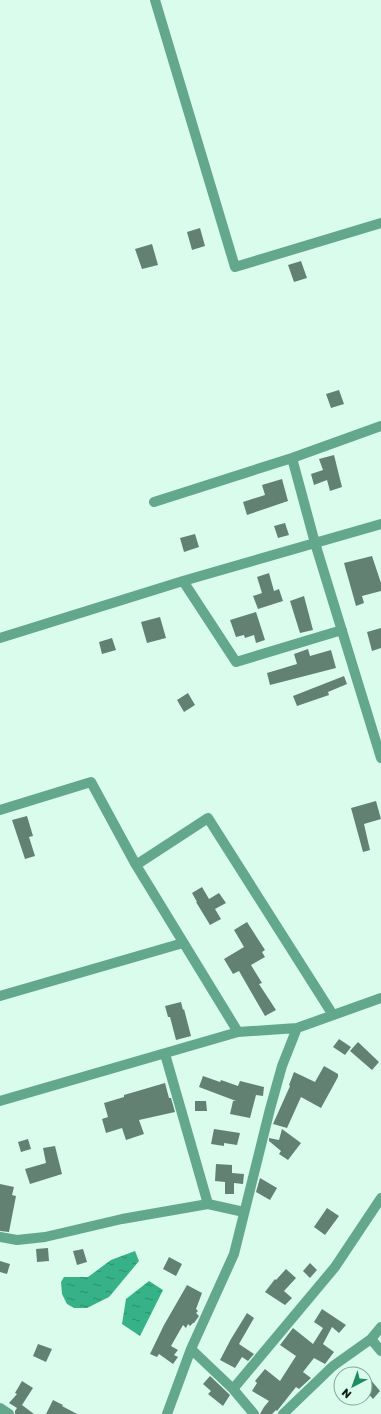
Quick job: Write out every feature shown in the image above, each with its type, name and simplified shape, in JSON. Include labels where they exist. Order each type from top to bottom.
[{"type":"street","points":[[155,0],[235,267],[381,223]]},
{"type":"street","points":[[154,502],[292,458],[381,426]]},
{"type":"street","points":[[292,458],[314,544],[342,630],[376,723],[381,758]]},
{"type":"street","points":[[0,638],[184,581],[381,524]]},
{"type":"street","points":[[184,581],[236,662],[342,630]]},
{"type":"street","points":[[0,810],[91,782],[136,865],[238,1032]]},
{"type":"street","points":[[136,865],[208,818],[333,1015]]},
{"type":"street","points":[[0,996],[183,943]]},
{"type":"street","points":[[0,1101],[238,1032],[297,1028],[381,998]]},
{"type":"street","points":[[167,1414],[192,1349],[234,1254],[282,1066],[297,1028]]},
{"type":"street","points":[[164,1054],[208,1204]]},
{"type":"street","points":[[233,1388],[334,1267],[381,1198]]},
{"type":"street","points":[[0,1237],[17,1240],[45,1237],[122,1219],[208,1204],[244,1212]]},
{"type":"street","points":[[283,1414],[334,1366],[371,1339],[381,1326]]},
{"type":"street","points":[[371,1339],[381,1351]]},
{"type":"street","points":[[192,1349],[233,1388],[254,1414]]},
{"type":"street","points":[[0,1408],[9,1414]]},
{"type":"water","points":[[135,1251],[139,1261],[109,1297],[87,1308],[74,1308],[67,1304],[62,1294],[61,1282],[64,1277],[88,1277],[111,1260]]},
{"type":"water","points":[[149,1281],[163,1290],[140,1336],[122,1324],[126,1299]]},
{"type":"building","points":[[200,228],[205,246],[192,250],[187,232]]},
{"type":"building","points":[[152,244],[158,265],[142,269],[135,249]]},
{"type":"building","points":[[301,261],[307,278],[294,282],[288,265]]},
{"type":"building","points":[[339,390],[344,404],[331,408],[326,394]]},
{"type":"building","points":[[334,455],[342,487],[330,491],[327,480],[314,485],[311,474],[323,470],[319,459]]},
{"type":"building","points":[[282,479],[288,501],[247,515],[243,502],[265,495],[262,485]]},
{"type":"building","points":[[285,523],[289,535],[278,538],[274,526]]},
{"type":"building","points":[[195,534],[199,547],[184,552],[180,538]]},
{"type":"building","points":[[372,556],[381,583],[381,591],[362,596],[364,603],[356,606],[344,563]]},
{"type":"building","points":[[269,573],[274,591],[279,589],[283,601],[258,609],[253,596],[262,593],[257,577]]},
{"type":"building","points":[[304,596],[313,630],[300,633],[290,601]]},
{"type":"building","points":[[256,612],[265,640],[256,643],[254,635],[245,638],[244,635],[236,637],[230,620]]},
{"type":"building","points":[[160,617],[166,638],[147,643],[141,622]]},
{"type":"building","points":[[381,628],[381,648],[372,651],[367,632]]},
{"type":"building","points":[[112,638],[116,650],[102,654],[99,642]]},
{"type":"building","points":[[308,649],[310,656],[331,650],[336,668],[270,685],[267,673],[297,664],[294,654]]},
{"type":"building","points":[[344,676],[347,684],[328,692],[329,695],[297,706],[293,696]]},
{"type":"building","points":[[188,693],[195,705],[184,712],[177,700]]},
{"type":"building","points":[[376,801],[381,819],[364,824],[370,850],[363,852],[351,808]]},
{"type":"building","points":[[27,816],[33,836],[29,837],[35,856],[25,859],[12,820]]},
{"type":"building","points":[[202,887],[209,899],[219,893],[226,903],[215,909],[221,919],[210,925],[192,893]]},
{"type":"building","points":[[247,922],[265,950],[262,952],[265,957],[251,965],[262,983],[259,984],[276,1010],[265,1016],[239,971],[233,974],[224,959],[244,947],[234,930]]},
{"type":"building","points":[[181,1002],[191,1036],[176,1040],[170,1017],[168,1017],[165,1006]]},
{"type":"building","points":[[339,1039],[351,1047],[345,1055],[333,1047]]},
{"type":"building","points":[[358,1042],[379,1062],[372,1070],[350,1051]]},
{"type":"building","points":[[324,1066],[338,1074],[338,1077],[321,1108],[301,1097],[287,1128],[273,1124],[290,1086],[289,1085],[294,1072],[315,1082]]},
{"type":"building","points":[[203,1076],[238,1086],[240,1081],[264,1087],[263,1096],[256,1095],[250,1118],[230,1114],[233,1101],[236,1101],[199,1087]]},
{"type":"building","points":[[165,1083],[175,1112],[139,1120],[144,1134],[126,1140],[122,1128],[106,1133],[102,1119],[108,1117],[104,1103],[124,1097],[124,1095]]},
{"type":"building","points":[[195,1101],[206,1101],[207,1111],[195,1111]]},
{"type":"building","points":[[214,1129],[240,1133],[237,1145],[224,1143],[224,1146],[211,1144]]},
{"type":"building","points":[[282,1129],[301,1143],[288,1160],[279,1154],[281,1151],[269,1141],[269,1138],[279,1140]]},
{"type":"building","points":[[28,1139],[31,1149],[21,1152],[18,1142]]},
{"type":"building","points":[[55,1146],[62,1174],[30,1184],[25,1169],[46,1163],[43,1148]]},
{"type":"building","points":[[216,1164],[232,1165],[232,1173],[244,1174],[243,1184],[234,1183],[234,1194],[225,1194],[225,1182],[215,1181]]},
{"type":"building","points":[[260,1178],[277,1188],[270,1200],[256,1192]]},
{"type":"building","points":[[0,1184],[14,1187],[12,1195],[16,1196],[9,1232],[0,1231]]},
{"type":"building","points":[[327,1208],[339,1216],[325,1235],[314,1227]]},
{"type":"building","points":[[48,1248],[49,1261],[37,1262],[36,1249]]},
{"type":"building","points":[[83,1249],[87,1262],[77,1265],[73,1251]]},
{"type":"building","points":[[169,1257],[182,1264],[176,1276],[163,1269]]},
{"type":"building","points":[[0,1261],[10,1264],[7,1274],[0,1272]]},
{"type":"building","points":[[310,1263],[317,1270],[310,1278],[303,1271]]},
{"type":"building","points":[[286,1269],[296,1278],[284,1291],[292,1298],[285,1305],[265,1292],[275,1279],[276,1280]]},
{"type":"building","points":[[187,1285],[202,1293],[196,1309],[198,1311],[196,1313],[199,1316],[190,1326],[188,1324],[186,1328],[183,1325],[171,1346],[178,1350],[174,1355],[178,1357],[173,1364],[159,1354],[157,1357],[150,1354],[164,1325]]},
{"type":"building","points":[[322,1309],[346,1325],[339,1333],[332,1327],[323,1344],[334,1352],[325,1364],[314,1358],[303,1372],[311,1378],[299,1389],[296,1387],[277,1411],[276,1410],[272,1414],[260,1414],[269,1401],[252,1391],[257,1383],[255,1381],[265,1369],[280,1381],[296,1356],[280,1345],[293,1328],[313,1344],[323,1328],[314,1322]]},
{"type":"building","points":[[247,1313],[254,1318],[239,1344],[254,1354],[248,1361],[242,1357],[235,1368],[220,1360]]},
{"type":"building","points":[[38,1344],[52,1349],[46,1362],[33,1356]]},
{"type":"building","points":[[210,1376],[230,1395],[223,1406],[208,1394],[211,1391],[203,1384]]},
{"type":"building","points":[[22,1381],[33,1388],[22,1405],[34,1414],[15,1414],[17,1408],[9,1403],[17,1394],[15,1393]]},
{"type":"building","points":[[373,1383],[380,1391],[373,1399]]},
{"type":"building","points":[[53,1400],[63,1405],[62,1406],[77,1414],[46,1414]]}]
